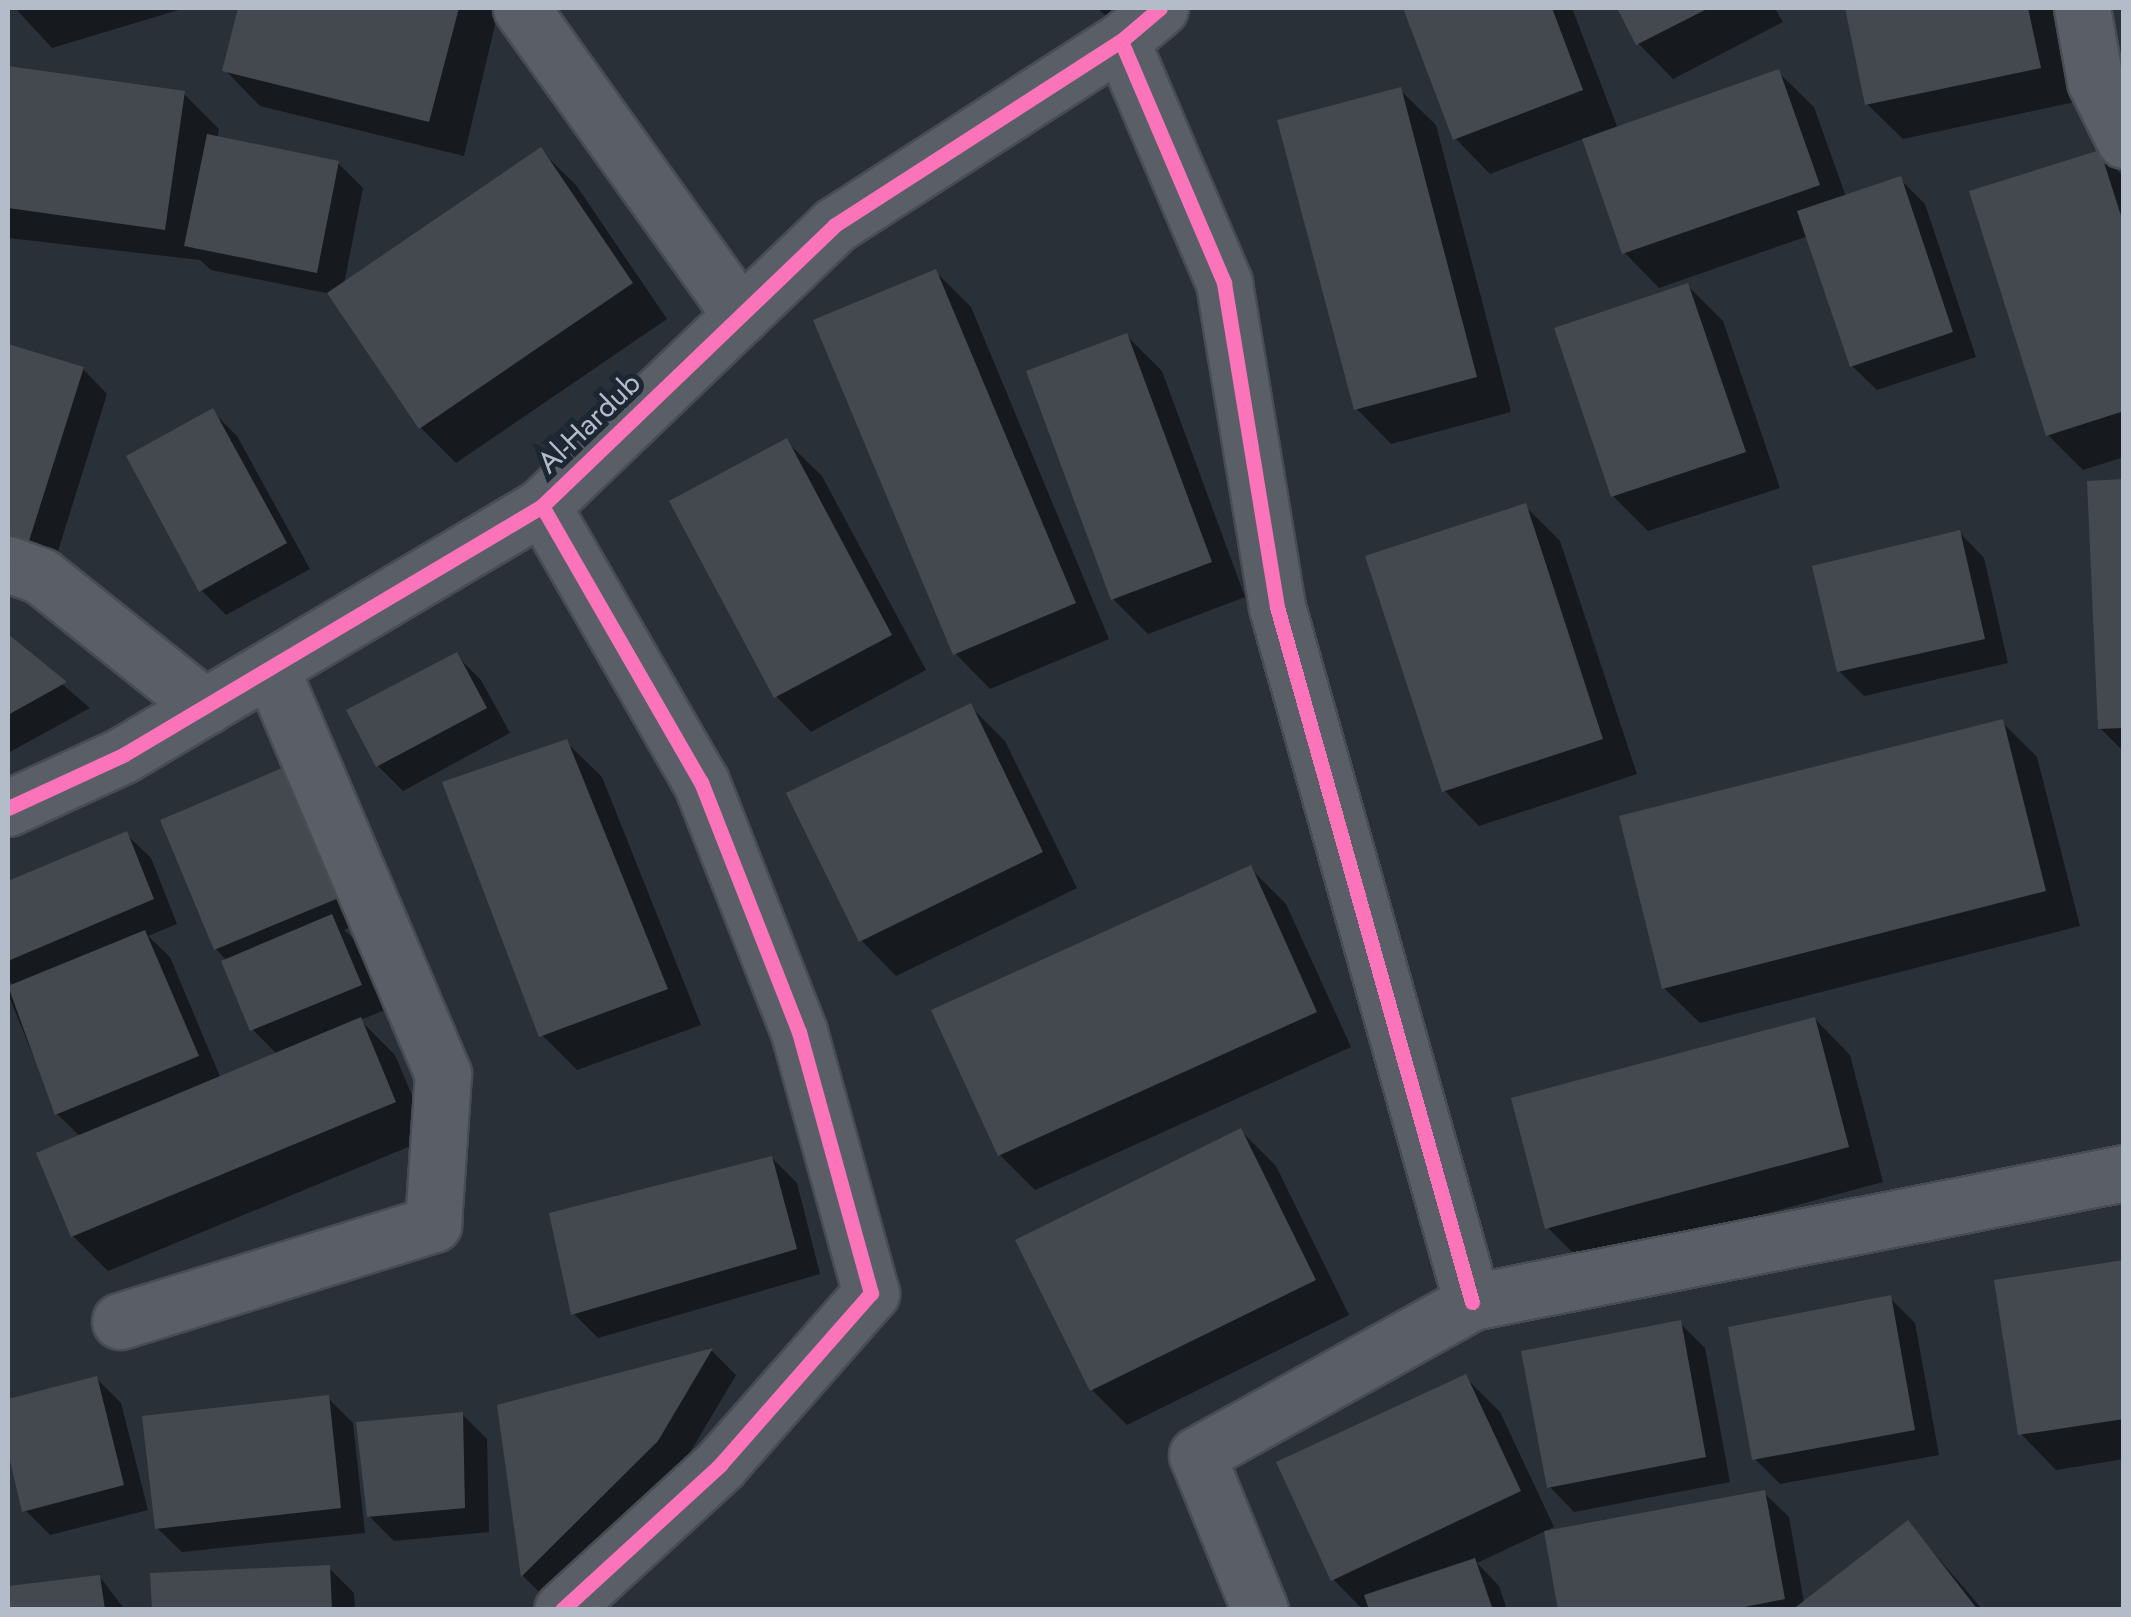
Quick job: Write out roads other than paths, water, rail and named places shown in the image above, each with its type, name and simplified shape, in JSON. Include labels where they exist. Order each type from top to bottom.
[{"type":"street","points":[[521,8],[741,315]]},
{"type":"street","points":[[2082,8],[2095,81],[2124,140]]},
{"type":"street","points":[[1140,24],[1224,283],[1278,607],[1472,1302]]},
{"type":"street","name":"Al-Hardub","points":[[8,808],[123,755],[542,506],[836,225],[1140,24]]},
{"type":"street","points":[[542,506],[701,782],[798,1032],[872,1293],[720,1465],[562,1610]]},
{"type":"street","points":[[8,564],[40,576],[205,707]]},
{"type":"street","points":[[120,1322],[433,1224],[443,1074],[271,668]]},
{"type":"street","points":[[1260,1610],[1197,1456],[1472,1302],[2124,1173]]}]
